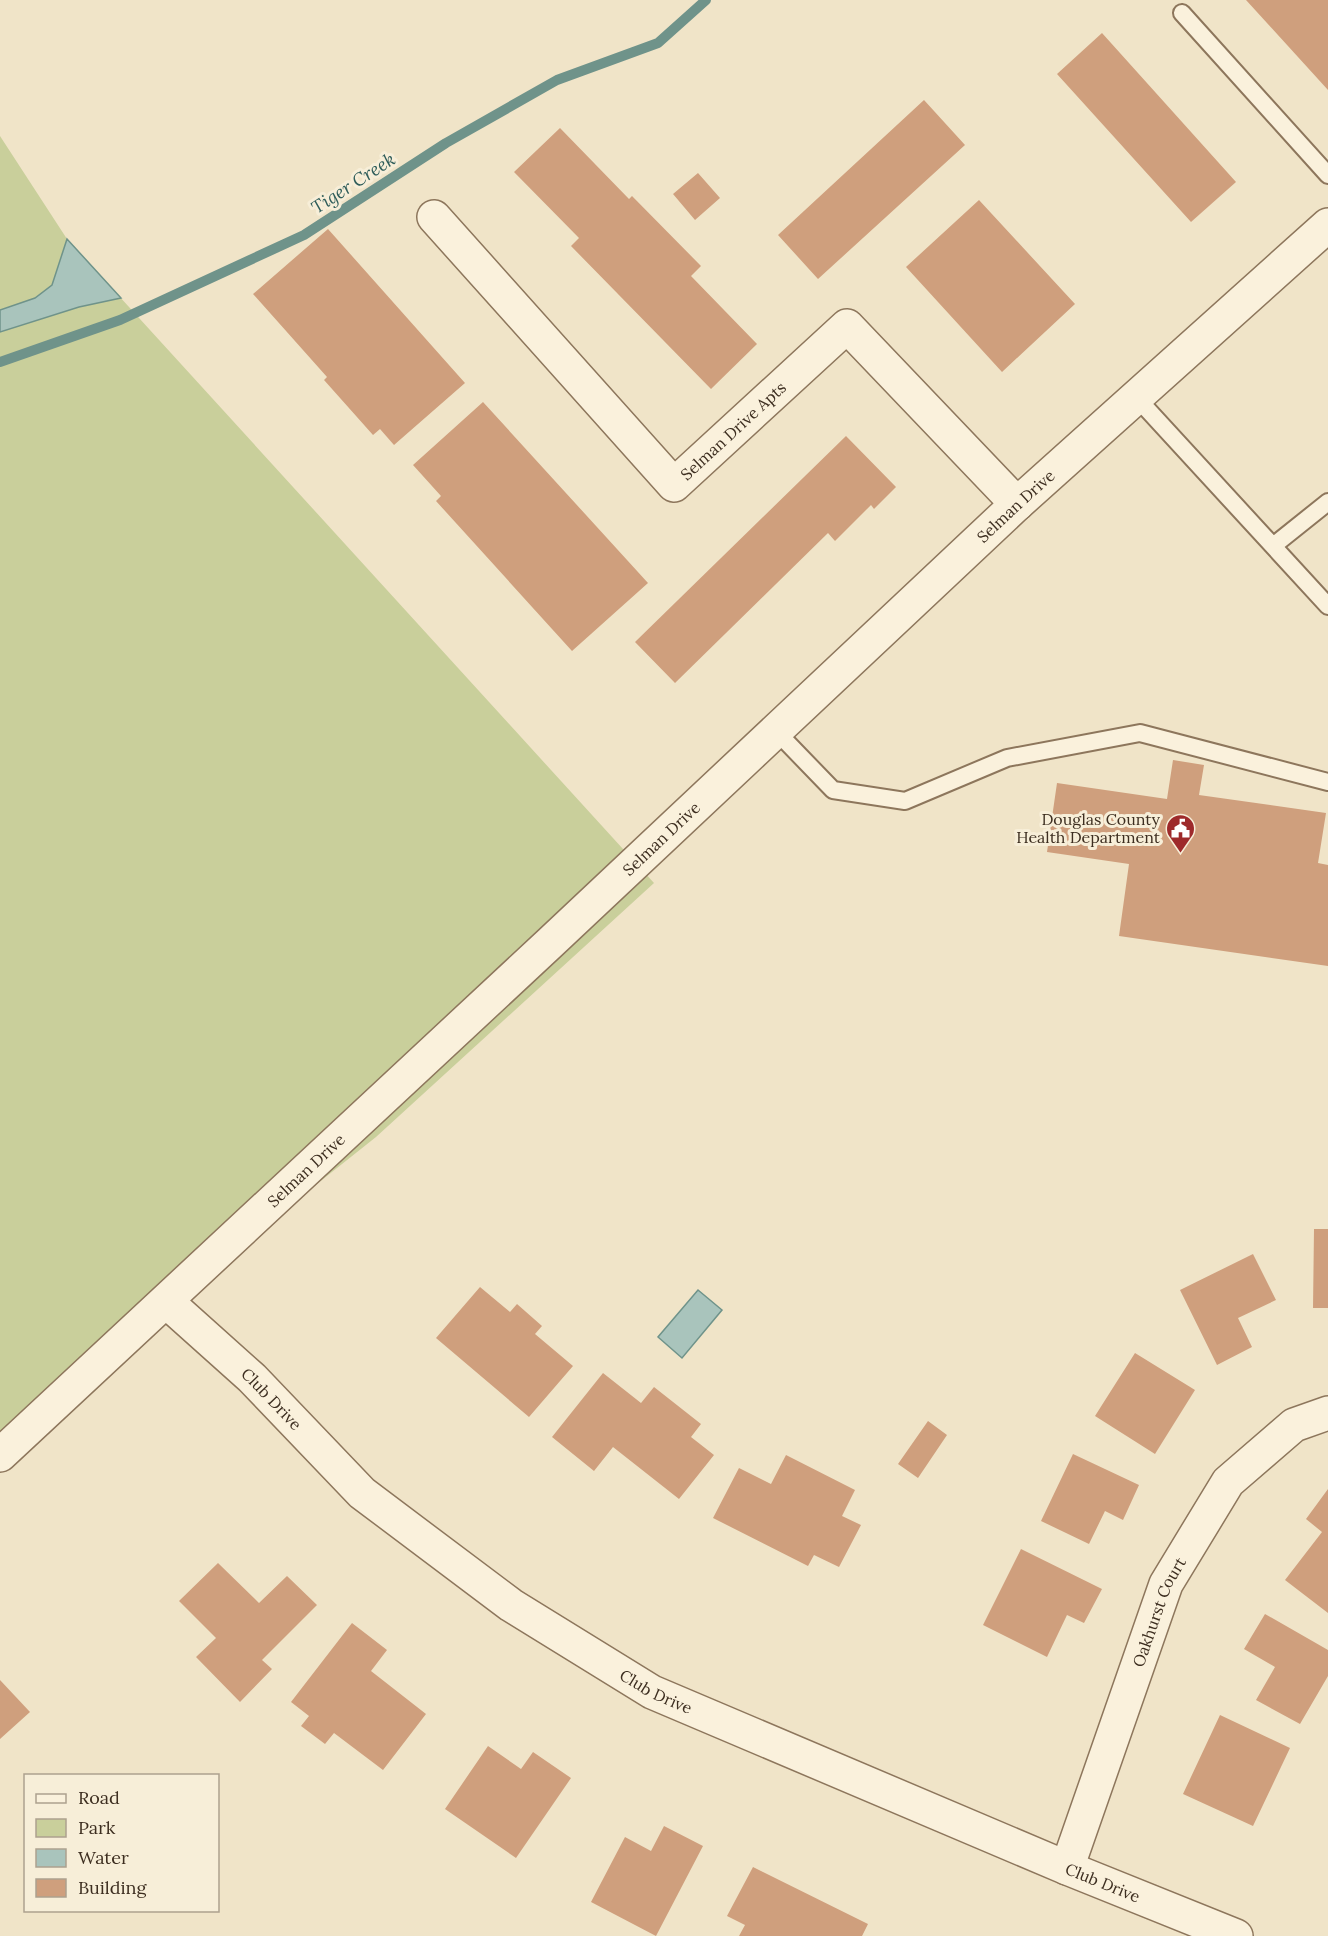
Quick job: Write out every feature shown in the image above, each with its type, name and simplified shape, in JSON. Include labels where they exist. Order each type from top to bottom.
[{"type":"street","name":"Selman Drive Apts","points":[[434,217],[674,485],[846,326],[1017,504]]},
{"type":"street","name":"Selman Drive","points":[[0,1455],[1017,504],[1328,225]]},
{"type":"street","name":"Club Drive","points":[[166,1301],[252,1378],[362,1493],[511,1605],[652,1692],[1067,1868],[1236,1936]]},
{"type":"street","name":"Oakhurst Court","points":[[1067,1868],[1166,1584],[1228,1482],[1294,1425],[1328,1413]]},
{"type":"lane","points":[[1182,13],[1328,175]]},
{"type":"lane","points":[[1136,397],[1328,606]]},
{"type":"lane","points":[[1273,546],[1328,502]]},
{"type":"lane","points":[[775,730],[833,790],[905,801],[1007,758],[1140,733],[1328,782]]},
{"type":"green space","points":[[0,136],[67,239],[654,883],[376,1137],[0,1436]]},
{"type":"water","points":[[67,239],[121,298],[79,307],[0,332],[0,310],[35,298],[52,285]]},
{"type":"water","points":[[698,1290],[722,1310],[682,1358],[658,1337]]},
{"type":"building","points":[[1246,0],[1328,0],[1328,90]]},
{"type":"building","points":[[1102,33],[1236,182],[1191,222],[1057,74]]},
{"type":"building","points":[[924,100],[965,145],[818,279],[778,235]]},
{"type":"building","points":[[560,128],[629,199],[632,196],[701,266],[691,276],[757,344],[711,389],[571,246],[579,238],[514,172]]},
{"type":"building","points":[[698,173],[720,198],[695,220],[673,194]]},
{"type":"building","points":[[979,200],[1075,304],[1002,372],[906,267]]},
{"type":"building","points":[[328,229],[465,383],[394,445],[380,429],[373,435],[324,380],[327,377],[253,294]]},
{"type":"building","points":[[483,402],[648,583],[572,651],[436,501],[441,496],[413,465]]},
{"type":"building","points":[[846,436],[896,487],[874,509],[871,505],[835,541],[828,533],[675,683],[635,642]]},
{"type":"building","points":[[1173,760],[1204,765],[1199,795],[1326,813],[1318,863],[1328,865],[1328,966],[1119,936],[1129,864],[1047,852],[1057,783],[1167,799]]},
{"type":"building","points":[[1314,1229],[1328,1229],[1328,1308],[1313,1308]]},
{"type":"building","points":[[1253,1254],[1276,1300],[1238,1318],[1252,1347],[1217,1365],[1180,1290]]},
{"type":"building","points":[[480,1287],[510,1312],[517,1304],[542,1326],[535,1334],[573,1366],[529,1417],[436,1338]]},
{"type":"building","points":[[1135,1353],[1195,1390],[1155,1454],[1095,1416]]},
{"type":"building","points":[[603,1373],[641,1403],[654,1387],[701,1424],[691,1437],[714,1455],[679,1499],[613,1447],[594,1471],[552,1437]]},
{"type":"building","points":[[928,1421],[947,1435],[918,1478],[898,1464]]},
{"type":"building","points":[[1073,1454],[1139,1485],[1123,1520],[1105,1511],[1089,1544],[1041,1521]]},
{"type":"building","points":[[786,1455],[855,1490],[842,1516],[861,1525],[839,1567],[814,1555],[808,1566],[713,1518],[739,1468],[771,1484]]},
{"type":"building","points":[[1328,1489],[1328,1613],[1285,1580],[1322,1532],[1306,1519]]},
{"type":"building","points":[[1021,1549],[1102,1589],[1084,1623],[1067,1615],[1047,1657],[983,1625]]},
{"type":"building","points":[[218,1563],[259,1603],[287,1576],[317,1605],[262,1660],[272,1669],[240,1702],[196,1657],[216,1638],[179,1601]]},
{"type":"building","points":[[1265,1614],[1328,1650],[1328,1676],[1300,1724],[1256,1700],[1275,1667],[1244,1649]]},
{"type":"building","points":[[352,1623],[387,1650],[371,1671],[426,1714],[383,1770],[334,1733],[325,1744],[301,1726],[309,1716],[291,1702]]},
{"type":"building","points":[[0,1680],[30,1712],[0,1739]]},
{"type":"building","points":[[1220,1715],[1290,1748],[1253,1826],[1183,1794]]},
{"type":"building","points":[[488,1746],[521,1769],[533,1752],[571,1778],[516,1858],[445,1809]]},
{"type":"building","points":[[664,1826],[703,1846],[656,1936],[591,1902],[625,1837],[651,1851]]},
{"type":"building","points":[[753,1867],[868,1924],[862,1936],[739,1936],[745,1925],[727,1916]]},
{"type":"waterway","name":"Tiger Creek","points":[[0,362],[120,320],[304,235],[446,143],[557,80],[658,43],[706,0]]},
{"type":"place","name":"Douglas County Health Department","points":[[1181,854]]}]
